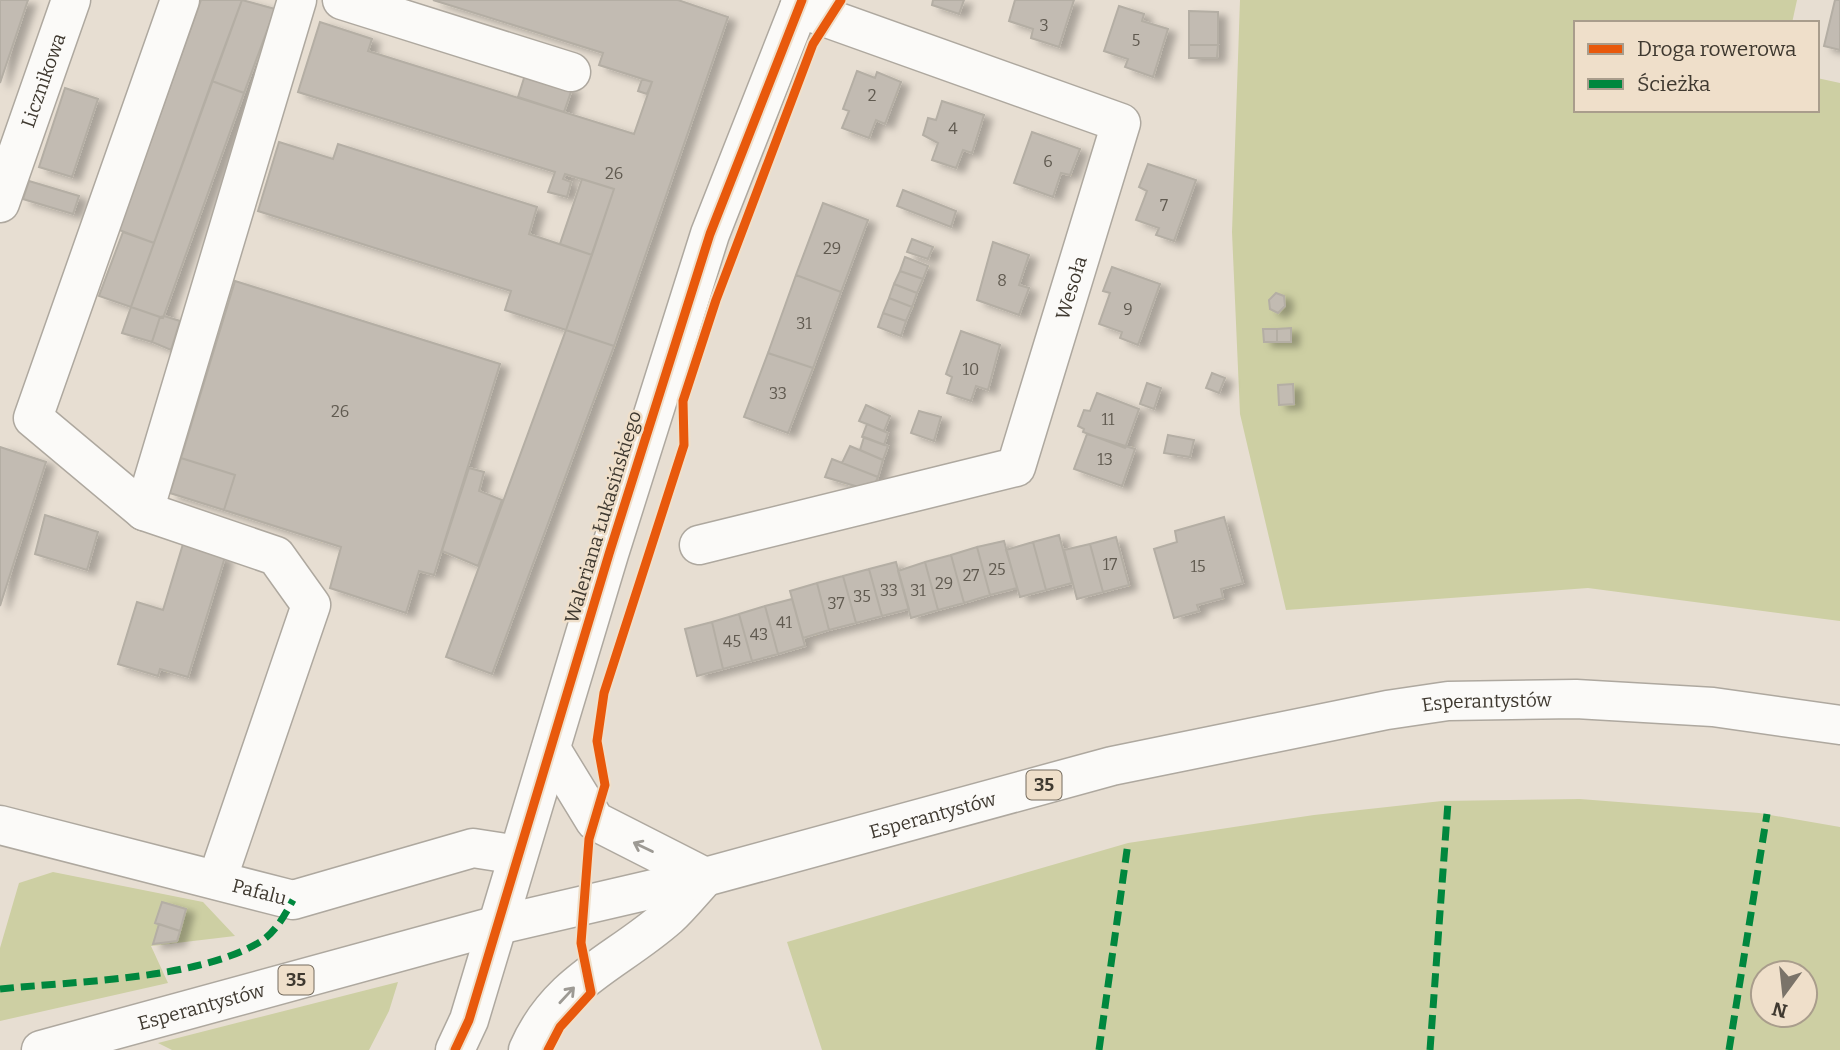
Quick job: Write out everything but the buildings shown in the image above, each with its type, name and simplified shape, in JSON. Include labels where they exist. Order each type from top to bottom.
[{"type":"street","name":"Licznikowa","points":[[0,202],[72,0]]},
{"type":"street","points":[[180,0],[33,418],[144,512],[276,556],[310,605],[217,880]]},
{"type":"street","points":[[144,512],[297,0]]},
{"type":"street","points":[[342,0],[571,72]]},
{"type":"street","name":"Wesoła","points":[[699,545],[1016,467],[1121,123],[800,4]]},
{"type":"street","name":"Waleriana Łukasińskiego","points":[[464,1040],[710,234],[800,4]]},
{"type":"street","name":"Esperantystów","points":[[41,1050],[111,1043],[498,925],[705,877],[1112,766],[1387,710],[1448,701],[1503,698],[1654,701],[1840,725]]},
{"type":"street","points":[[528,1050],[535,1034],[567,994],[603,962],[668,917],[705,877],[595,821],[551,749]]},
{"type":"street","name":"Pafalu","points":[[0,825],[293,900],[473,848],[519,855]]},
{"type":"green space","points":[[1240,0],[1797,0],[1792,21],[1574,21],[1574,112],[1819,112],[1819,78],[1840,83],[1840,621],[1588,588],[1286,610],[1240,414],[1232,232]]},
{"type":"green space","points":[[1580,799],[1759,813],[1840,827],[1840,1050],[822,1050],[787,942],[1128,843],[1314,815],[1442,801]]},
{"type":"green space","points":[[53,872],[203,902],[235,936],[151,946],[168,983],[0,1021],[0,948],[19,883]]},
{"type":"green space","points":[[398,982],[389,1011],[369,1050],[172,1050],[158,1043]]},
{"type":"marked path","points":[[1430,1050],[1448,802]]},
{"type":"marked path","points":[[1729,1050],[1767,814]]},
{"type":"marked path","points":[[1099,1050],[1128,843]]},
{"type":"marked path","points":[[0,989],[134,977],[203,964],[234,955],[270,934],[293,900]]},
{"type":"cycle path","points":[[455,1050],[469,1020],[609,554],[710,234],[802,0]]},
{"type":"cycle path","points":[[548,1050],[560,1027],[591,993],[581,943],[589,839],[605,785],[597,741],[604,693],[684,445],[683,401],[716,300],[813,44],[841,0]]}]
